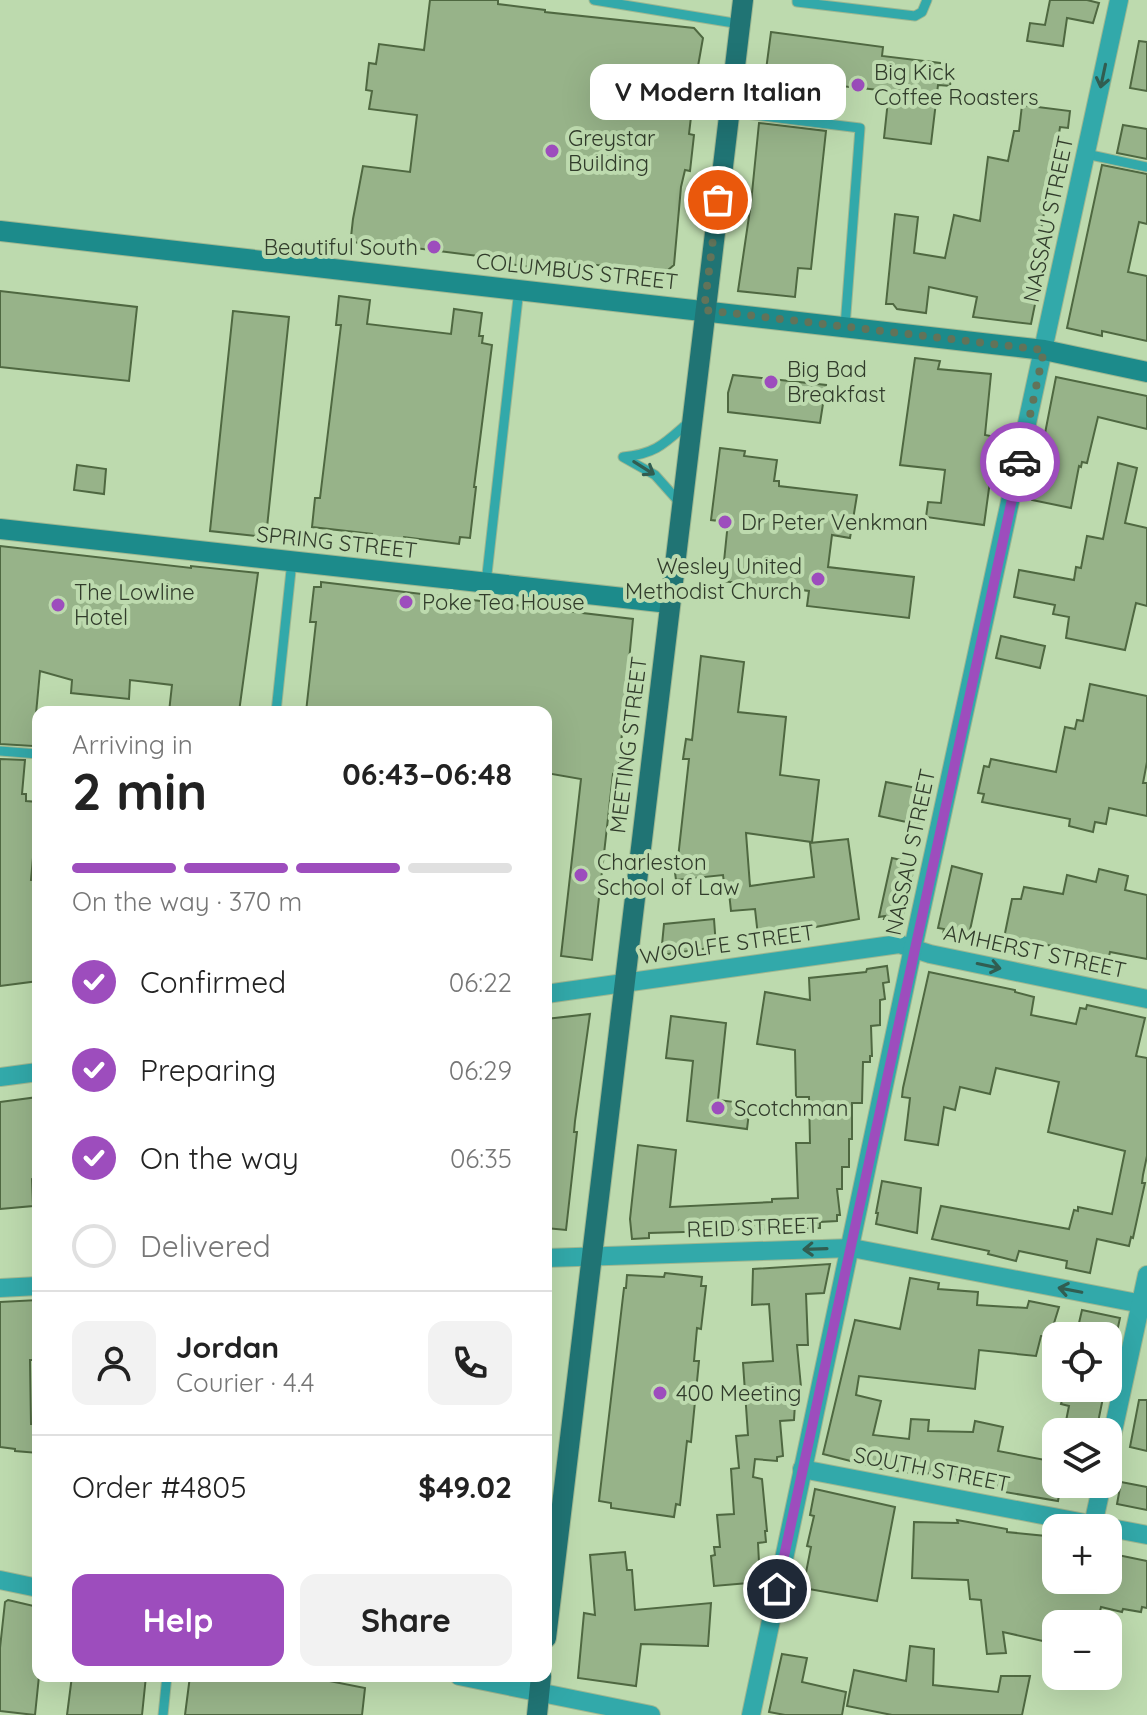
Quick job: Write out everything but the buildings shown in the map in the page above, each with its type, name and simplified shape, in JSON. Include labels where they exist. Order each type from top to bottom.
[{"type":"main road","name":"MEETING STREET","points":[[552,1589],[743,0]]},
{"type":"main road","points":[[537,1715],[540,1684]]},
{"type":"street","name":"NASSAU STREET","points":[[751,1715],[913,948],[1119,0]]},
{"type":"street","name":"COLUMBUS STREET","points":[[0,231],[1044,350],[1147,372]]},
{"type":"street","name":"SPRING STREET","points":[[0,529],[669,603]]},
{"type":"street","name":"WOOLFE STREET","points":[[552,993],[899,944],[913,948]]},
{"type":"street","name":"AMHERST STREET","points":[[913,948],[1147,999]]},
{"type":"street","points":[[0,1077],[32,1073]]},
{"type":"street","name":"REID STREET","points":[[552,1258],[852,1248],[1144,1304]]},
{"type":"street","points":[[1117,1418],[1144,1304],[1147,1275]]},
{"type":"street","points":[[0,1288],[32,1286]]},
{"type":"street","name":"SOUTH STREET","points":[[802,1469],[1042,1515]]},
{"type":"street","name":"SOUTH STREET","points":[[1122,1530],[1147,1535]]},
{"type":"street","points":[[0,1580],[32,1587]]},
{"type":"street","points":[[520,1682],[540,1684],[651,1715]]},
{"type":"lane","points":[[594,0],[740,24]]},
{"type":"lane","points":[[797,0],[915,16],[922,12],[927,0]]},
{"type":"lane","points":[[729,112],[860,128],[845,327]]},
{"type":"lane","points":[[1086,154],[1147,167]]},
{"type":"lane","points":[[486,583],[519,289]]},
{"type":"lane","points":[[681,505],[655,475],[623,457],[658,449],[691,419]]},
{"type":"lane","points":[[277,706],[292,561]]},
{"type":"lane","points":[[0,751],[32,754]]},
{"type":"lane","points":[[163,1715],[166,1682]]},
{"type":"way so far","points":[[718,200],[704,310],[1044,350],[1020,462]]},
{"type":"place","name":"Big Kick Coffee Roasters","points":[[858,85]]},
{"type":"place","name":"Greystar Building","points":[[552,151]]},
{"type":"place","name":"V Modern Italian","points":[[718,200]]},
{"type":"place","name":"Beautiful South","points":[[434,247]]},
{"type":"place","name":"Big Bad Breakfast","points":[[771,382]]},
{"type":"place","name":"Dr Peter Venkman","points":[[725,522]]},
{"type":"place","name":"Wesley United Methodist Church","points":[[818,579]]},
{"type":"place","name":"Poke Tea House","points":[[406,602]]},
{"type":"place","name":"The Lowline Hotel","points":[[58,605]]},
{"type":"place","name":"Charleston School of Law","points":[[581,875]]},
{"type":"place","name":"Scotchman","points":[[718,1108]]},
{"type":"place","name":"400 Meeting","points":[[660,1393]]},
{"type":"route","points":[[777,1589],[1020,462]]}]
